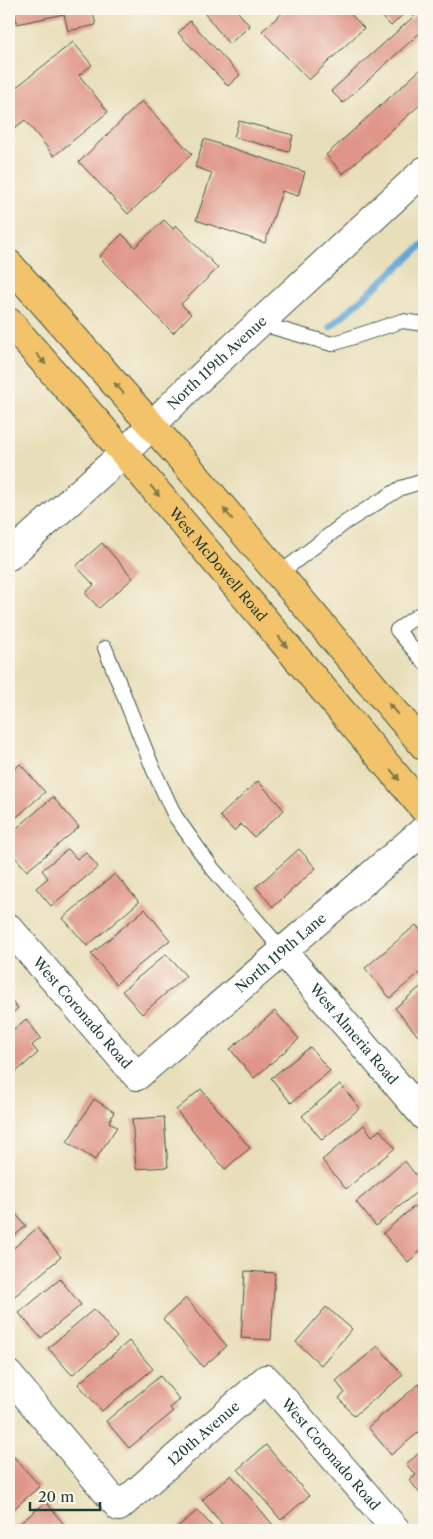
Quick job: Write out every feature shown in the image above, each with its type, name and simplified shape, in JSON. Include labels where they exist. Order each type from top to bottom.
[{"type":"main road","points":[[9,264],[151,425],[424,746]]},
{"type":"main road","name":"West McDowell Road","points":[[9,322],[124,453],[424,809]]},
{"type":"street","name":"North 119th Avenue","points":[[9,556],[124,453],[258,323],[424,171]]},
{"type":"street","name":"North 119th Lane","points":[[137,1076],[424,830]]},
{"type":"street","name":"West Coronado Road","points":[[9,928],[137,1076]]},
{"type":"street","name":"West Almeria Road","points":[[283,951],[424,1116]]},
{"type":"street","name":"120th Avenue","points":[[9,1375],[119,1507],[266,1379]]},
{"type":"street","name":"West Coronado Road","points":[[266,1379],[396,1530]]},
{"type":"lane","points":[[258,323],[332,344],[402,321],[424,324]]},
{"type":"lane","points":[[279,574],[346,522],[401,488],[424,481]]},
{"type":"lane","points":[[424,611],[397,630],[424,662]]},
{"type":"lane","points":[[105,648],[150,762],[175,816],[212,868],[283,951]]},
{"type":"building","points":[[14,9],[92,9],[96,25],[68,31],[64,14],[17,24]]},
{"type":"building","points":[[201,9],[242,9],[238,12],[250,26],[229,44]]},
{"type":"building","points":[[287,9],[346,9],[364,28],[309,80],[262,31]]},
{"type":"building","points":[[375,9],[409,9],[391,26]]},
{"type":"building","points":[[424,9],[424,29],[343,103],[331,91]]},
{"type":"building","points":[[190,21],[240,75],[228,86],[178,33]]},
{"type":"building","points":[[73,42],[92,65],[79,75],[108,112],[54,156],[25,120],[11,131],[9,128],[9,93]]},
{"type":"building","points":[[422,68],[424,71],[424,101],[343,174],[326,155]]},
{"type":"building","points":[[142,101],[192,154],[128,214],[79,162]]},
{"type":"building","points":[[239,121],[293,135],[289,152],[234,137]]},
{"type":"building","points":[[204,139],[305,172],[298,196],[282,191],[265,243],[196,220],[212,173],[195,167]]},
{"type":"building","points":[[164,220],[173,229],[176,225],[218,268],[181,304],[191,314],[173,333],[99,257],[122,234],[135,247]]},
{"type":"building","points":[[102,543],[133,578],[99,608],[85,593],[94,585],[76,566]]},
{"type":"building","points":[[20,764],[45,792],[9,824],[9,774]]},
{"type":"building","points":[[258,781],[284,810],[254,837],[241,824],[234,831],[220,816]]},
{"type":"building","points":[[53,797],[79,827],[27,871],[9,850],[9,835]]},
{"type":"building","points":[[68,849],[77,859],[86,852],[98,867],[51,906],[36,888],[48,878],[42,870]]},
{"type":"building","points":[[299,849],[316,868],[273,907],[256,887]]},
{"type":"building","points":[[115,874],[139,902],[87,946],[63,918]]},
{"type":"building","points":[[145,909],[170,940],[116,984],[91,954]]},
{"type":"building","points":[[416,925],[424,935],[424,969],[390,998],[365,968]]},
{"type":"building","points":[[166,954],[186,976],[142,1014],[122,991]]},
{"type":"building","points":[[424,984],[424,1031],[418,1036],[395,1008]]},
{"type":"building","points":[[9,998],[18,1008],[9,1017]]},
{"type":"building","points":[[275,1011],[299,1039],[254,1078],[230,1049]]},
{"type":"building","points":[[26,1019],[41,1038],[32,1045],[38,1053],[10,1077],[9,1033]]},
{"type":"building","points":[[310,1047],[330,1071],[291,1103],[271,1078]]},
{"type":"building","points":[[340,1084],[360,1108],[322,1140],[302,1116]]},
{"type":"building","points":[[201,1089],[250,1148],[225,1169],[176,1110]]},
{"type":"building","points":[[94,1099],[114,1112],[109,1122],[117,1127],[95,1160],[67,1142]]},
{"type":"building","points":[[164,1117],[168,1167],[136,1169],[132,1119]]},
{"type":"building","points":[[364,1125],[372,1136],[380,1130],[395,1148],[346,1189],[322,1160]]},
{"type":"building","points":[[405,1161],[424,1186],[376,1226],[356,1202]]},
{"type":"building","points":[[424,1198],[424,1248],[408,1262],[383,1233]]},
{"type":"building","points":[[9,1206],[26,1226],[9,1240]]},
{"type":"building","points":[[37,1228],[61,1257],[9,1301],[9,1252]]},
{"type":"building","points":[[245,1271],[275,1273],[271,1340],[241,1338]]},
{"type":"building","points":[[60,1279],[81,1305],[41,1338],[19,1313]]},
{"type":"building","points":[[186,1298],[227,1346],[203,1367],[163,1319]]},
{"type":"building","points":[[326,1307],[352,1329],[321,1365],[296,1342]]},
{"type":"building","points":[[94,1309],[117,1337],[72,1375],[48,1348]]},
{"type":"building","points":[[129,1341],[153,1369],[102,1411],[78,1384]]},
{"type":"building","points":[[378,1346],[403,1375],[354,1416],[339,1398],[345,1393],[336,1381]]},
{"type":"building","points":[[160,1376],[180,1400],[170,1408],[173,1412],[129,1448],[106,1421]]},
{"type":"building","points":[[419,1384],[424,1391],[424,1428],[391,1455],[368,1427]]},
{"type":"building","points":[[266,1445],[309,1496],[281,1520],[238,1469]]},
{"type":"building","points":[[424,1449],[424,1498],[409,1480],[416,1475],[406,1464]]},
{"type":"building","points":[[14,1457],[40,1486],[9,1513],[9,1462]]},
{"type":"building","points":[[231,1475],[274,1526],[269,1530],[227,1530],[202,1500]]},
{"type":"building","points":[[46,1502],[66,1527],[62,1530],[12,1530]]},
{"type":"building","points":[[198,1510],[215,1530],[174,1530]]},
{"type":"waterway","points":[[330,327],[424,244]]}]
